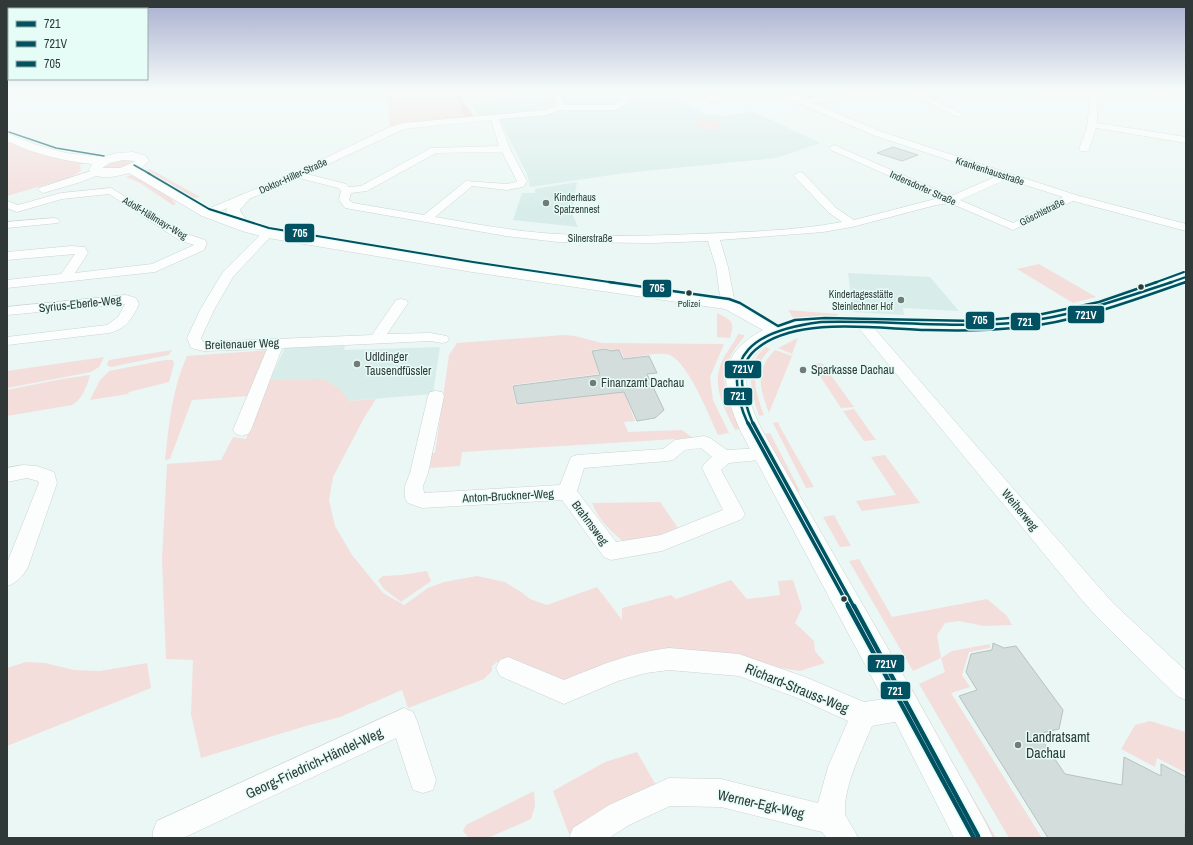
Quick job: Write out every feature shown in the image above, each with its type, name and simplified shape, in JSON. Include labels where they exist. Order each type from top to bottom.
[{"type":"main road","points":[[7,136],[19,143],[46,152],[76,158],[101,166],[126,156],[142,159],[143,161],[141,164],[131,169],[207,213],[247,228],[268,233],[472,267],[728,304],[737,307],[777,331]]},
{"type":"main road","points":[[243,198],[233,210],[234,214],[247,228]]},
{"type":"main road","points":[[974,838],[905,708],[763,454],[736,392],[736,377],[739,364],[751,347],[767,335],[803,324],[862,323],[975,326],[1034,321],[1100,307],[1186,277]]},
{"type":"street","name":"Doktor-Hiller-Straße","points":[[207,213],[298,175],[392,129]]},
{"type":"street","points":[[426,219],[470,183],[507,187],[519,185],[522,181],[504,149],[498,129]]},
{"type":"street","name":"Krankenhausstraße","points":[[868,129],[1072,197],[1186,228]]},
{"type":"street","points":[[1084,149],[1088,142],[1091,129]]},
{"type":"street","points":[[1120,129],[1186,140]]},
{"type":"street","name":"Indersdorfer Straße","points":[[834,148],[1013,227]]},
{"type":"street","points":[[298,175],[342,186],[346,190],[363,189],[434,150],[504,149]]},
{"type":"street","points":[[35,192],[77,180],[101,166]]},
{"type":"street","points":[[799,175],[832,210],[852,224]]},
{"type":"street","name":"Silnerstraße","points":[[346,190],[344,200],[349,206],[506,232],[558,238],[658,239],[741,236],[823,229],[852,224],[936,202],[950,200],[1005,176]]},
{"type":"street","name":"Adolf-Hällmayr-Weg","points":[[7,284],[155,268],[191,252],[200,247],[201,243],[183,237],[111,191],[60,196],[10,205]]},
{"type":"street","points":[[12,225],[24,215],[10,205],[21,197]]},
{"type":"street","name":"Göschlstraße","points":[[1013,227],[1072,197]]},
{"type":"street","points":[[12,225],[54,221]]},
{"type":"street","name":"Breitenauer Weg","points":[[268,233],[228,275],[207,310],[194,338],[196,345],[204,347],[430,337],[442,339]]},
{"type":"street","points":[[713,237],[724,273],[728,304]]},
{"type":"street","points":[[7,256],[81,250],[82,253],[65,278]]},
{"type":"street","name":"Syrius-Eberle-Weg","points":[[7,311],[126,299],[131,301],[132,304],[122,323],[119,326],[109,329],[7,341]]},
{"type":"street","points":[[377,339],[401,303]]},
{"type":"street","name":"Weiherweg","points":[[862,323],[1097,601],[1186,688]]},
{"type":"street","points":[[242,430],[277,343]]},
{"type":"street","name":"Anton-Bruckner-Weg","points":[[436,396],[421,466],[414,486],[415,498],[422,501],[567,492],[578,462],[666,455],[681,444],[704,442],[724,457]]},
{"type":"street","points":[[724,457],[763,454]]},
{"type":"street","name":"Brahmsweg","points":[[567,492],[611,551],[662,543],[736,514],[711,468],[724,457]]},
{"type":"street","points":[[7,476],[27,472],[38,472],[47,477],[48,483],[17,567],[7,577]]},
{"type":"street","name":"Richard-Strauss-Weg","points":[[508,668],[564,692],[616,670],[646,662],[669,659],[739,665],[805,688],[864,715],[905,708]]},
{"type":"street","points":[[837,829],[832,800],[841,767],[864,715]]},
{"type":"street","name":"Georg-Friedrich-Händel-Weg","points":[[167,835],[404,721],[423,780]]},
{"type":"street","name":"Werner-Egk-Weg","points":[[583,838],[619,816],[669,792],[721,793],[837,829]]},
{"type":"shaded area","points":[[505,129],[791,129],[820,143],[776,158],[625,173],[530,187],[527,174]]},
{"type":"shaded area","points":[[7,141],[24,149],[85,163],[80,165],[81,171],[71,177],[7,196]]},
{"type":"shaded area","points":[[119,159],[136,162],[126,168],[101,169],[101,165]]},
{"type":"shaded area","points":[[150,169],[200,197],[194,198],[145,170]]},
{"type":"shaded area","points":[[130,175],[155,186],[176,204],[173,205],[140,183],[126,177]]},
{"type":"shaded area","name":"Kinderhaus Spatzennest","points":[[577,182],[572,213],[578,227],[513,220],[522,193],[535,193],[535,189]]},
{"type":"shaded area","points":[[1039,264],[1096,297],[1073,303],[1017,269]]},
{"type":"shaded area","name":"Kindertagesstätte Steinlechner Hof","points":[[848,273],[930,277],[959,311],[903,308],[904,315],[853,312]]},
{"type":"shaded area","points":[[788,310],[837,314],[839,316],[794,319]]},
{"type":"shaded area","points":[[717,313],[731,322],[732,328],[730,338],[717,337]]},
{"type":"shaded area","points":[[738,334],[744,335],[744,337],[728,361],[724,382],[729,403],[740,429],[735,430],[720,397],[718,379],[722,361]]},
{"type":"shaded area","points":[[564,335],[575,336],[602,343],[724,344],[710,377],[713,400],[729,433],[718,435],[691,379],[677,360],[670,355],[654,354],[624,358],[620,350],[612,351],[605,348],[591,350],[599,374],[512,385],[516,405],[624,392],[635,421],[624,422],[628,432],[682,430],[693,438],[462,452],[460,466],[430,468],[432,453],[435,453],[449,355],[457,343]]},
{"type":"shaded area","points":[[798,338],[792,354],[778,348]]},
{"type":"shaded area","name":"Udldinger Tausendfüssler","points":[[345,346],[344,350],[440,347],[433,394],[349,401],[342,391],[270,380],[285,347]]},
{"type":"shaded area","points":[[766,347],[770,349],[763,357],[759,365],[755,380],[758,397],[764,415],[759,416],[753,397],[751,379],[754,362]]},
{"type":"shaded area","points":[[172,350],[169,355],[111,367],[107,364],[109,360]]},
{"type":"shaded area","points":[[268,350],[249,396],[192,400],[170,459],[165,460],[175,394],[187,356]]},
{"type":"shaded area","points":[[775,350],[792,356],[769,413],[761,388],[761,375],[766,361]]},
{"type":"shaded area","points":[[104,357],[99,367],[91,372],[7,388],[7,371]]},
{"type":"shaded area","points":[[165,360],[173,360],[174,364],[169,382],[129,392],[128,394],[90,400],[100,380],[109,371]]},
{"type":"shaded area","points":[[822,363],[854,407],[841,408],[812,364]]},
{"type":"shaded area","points":[[90,375],[86,388],[79,400],[72,405],[7,416],[7,390]]},
{"type":"shaded area","points":[[324,379],[342,391],[349,401],[376,399],[364,418],[333,477],[329,500],[335,526],[352,555],[383,593],[404,605],[428,588],[444,582],[477,576],[505,582],[530,599],[547,605],[597,587],[622,620],[622,608],[671,595],[676,599],[731,580],[747,599],[780,595],[778,581],[793,580],[802,608],[795,623],[814,641],[815,651],[825,663],[800,671],[756,664],[721,654],[566,684],[508,668],[497,662],[492,666],[492,671],[484,679],[408,708],[402,690],[340,717],[201,758],[191,714],[193,660],[166,659],[162,560],[167,464],[221,460],[233,437],[246,439],[270,380]]},
{"type":"shaded area","points":[[854,409],[876,440],[864,441],[843,411]]},
{"type":"shaded area","points":[[778,422],[814,487],[806,488],[773,423]]},
{"type":"shaded area","points":[[770,433],[800,491],[794,492],[765,434]]},
{"type":"shaded area","points":[[885,455],[920,503],[862,511],[856,501],[896,495],[871,457]]},
{"type":"shaded area","points":[[660,502],[678,528],[657,536],[625,543],[602,520],[592,503]]},
{"type":"shaded area","points":[[834,515],[851,546],[840,547],[823,517]]},
{"type":"shaded area","points":[[859,559],[892,617],[987,599],[1007,616],[1012,625],[984,626],[959,621],[945,623],[937,635],[941,658],[913,671],[849,561]]},
{"type":"shaded area","points":[[427,571],[431,581],[401,602],[384,589],[378,580],[383,576]]},
{"type":"shaded area","points":[[990,644],[990,648],[969,652],[962,675],[970,687],[951,693],[1042,838],[1009,838],[919,684],[945,672],[941,658],[952,651]]},
{"type":"shaded area","points":[[26,662],[45,663],[74,670],[100,671],[147,663],[151,688],[7,746],[7,668]]},
{"type":"shaded area","points":[[908,681],[996,838],[991,838],[902,682]]},
{"type":"shaded area","points":[[1150,721],[1186,732],[1186,773],[1157,758],[1155,767],[1121,749],[1135,725]]},
{"type":"shaded area","points":[[637,752],[657,787],[615,805],[569,834],[553,791],[605,762]]},
{"type":"shaded area","points":[[534,791],[535,806],[531,819],[488,838],[469,838],[463,831],[466,825]]},
{"type":"building","points":[[893,147],[918,155],[902,161],[877,153]]},
{"type":"building","name":"Finanzamt Dachau","points":[[605,349],[611,351],[619,350],[623,359],[649,356],[657,373],[647,374],[664,410],[655,418],[637,421],[624,392],[517,404],[513,386],[600,375],[592,351]]},
{"type":"building","name":"Landratsamt Dachau","points":[[993,643],[1004,648],[1016,646],[1063,710],[1059,729],[1038,734],[1065,774],[1122,785],[1124,757],[1161,776],[1161,764],[1186,777],[1185,838],[1048,838],[959,696],[977,690],[966,672],[971,654],[992,650]]},
{"type":"transit line","name":"705","points":[[9,132],[56,148],[104,156]]},
{"type":"transit line","name":"705","points":[[134,165],[209,209],[269,228],[473,262],[729,299],[740,303],[778,326],[795,320],[825,318],[975,321],[1033,316],[1099,302],[1184,272]]},
{"type":"transit line","name":"721","points":[[974,838],[905,708],[752,432],[738,396],[736,379],[738,367],[746,353],[760,340],[778,331],[799,325],[821,322],[951,325],[1023,322],[1085,310],[1186,277]]},
{"type":"transit line","name":"721V","points":[[978,836],[909,706],[756,430],[744,398],[741,376],[744,366],[749,356],[758,347],[774,338],[793,332],[815,328],[839,327],[964,331],[1026,327],[1067,320],[1186,282]]},
{"type":"place","name":"Kinderhaus Spatzennest","points":[[546,203]]},
{"type":"place","name":"Polizei","points":[[689,293]]},
{"type":"place","name":"Kindertagesstätte Steinlechner Hof","points":[[901,300]]},
{"type":"place","name":"Udldinger Tausendfüssler","points":[[357,364]]},
{"type":"place","name":"Sparkasse Dachau","points":[[803,370]]},
{"type":"place","name":"Finanzamt Dachau","points":[[593,383]]},
{"type":"place","name":"Landratsamt Dachau","points":[[1018,745]]}]
